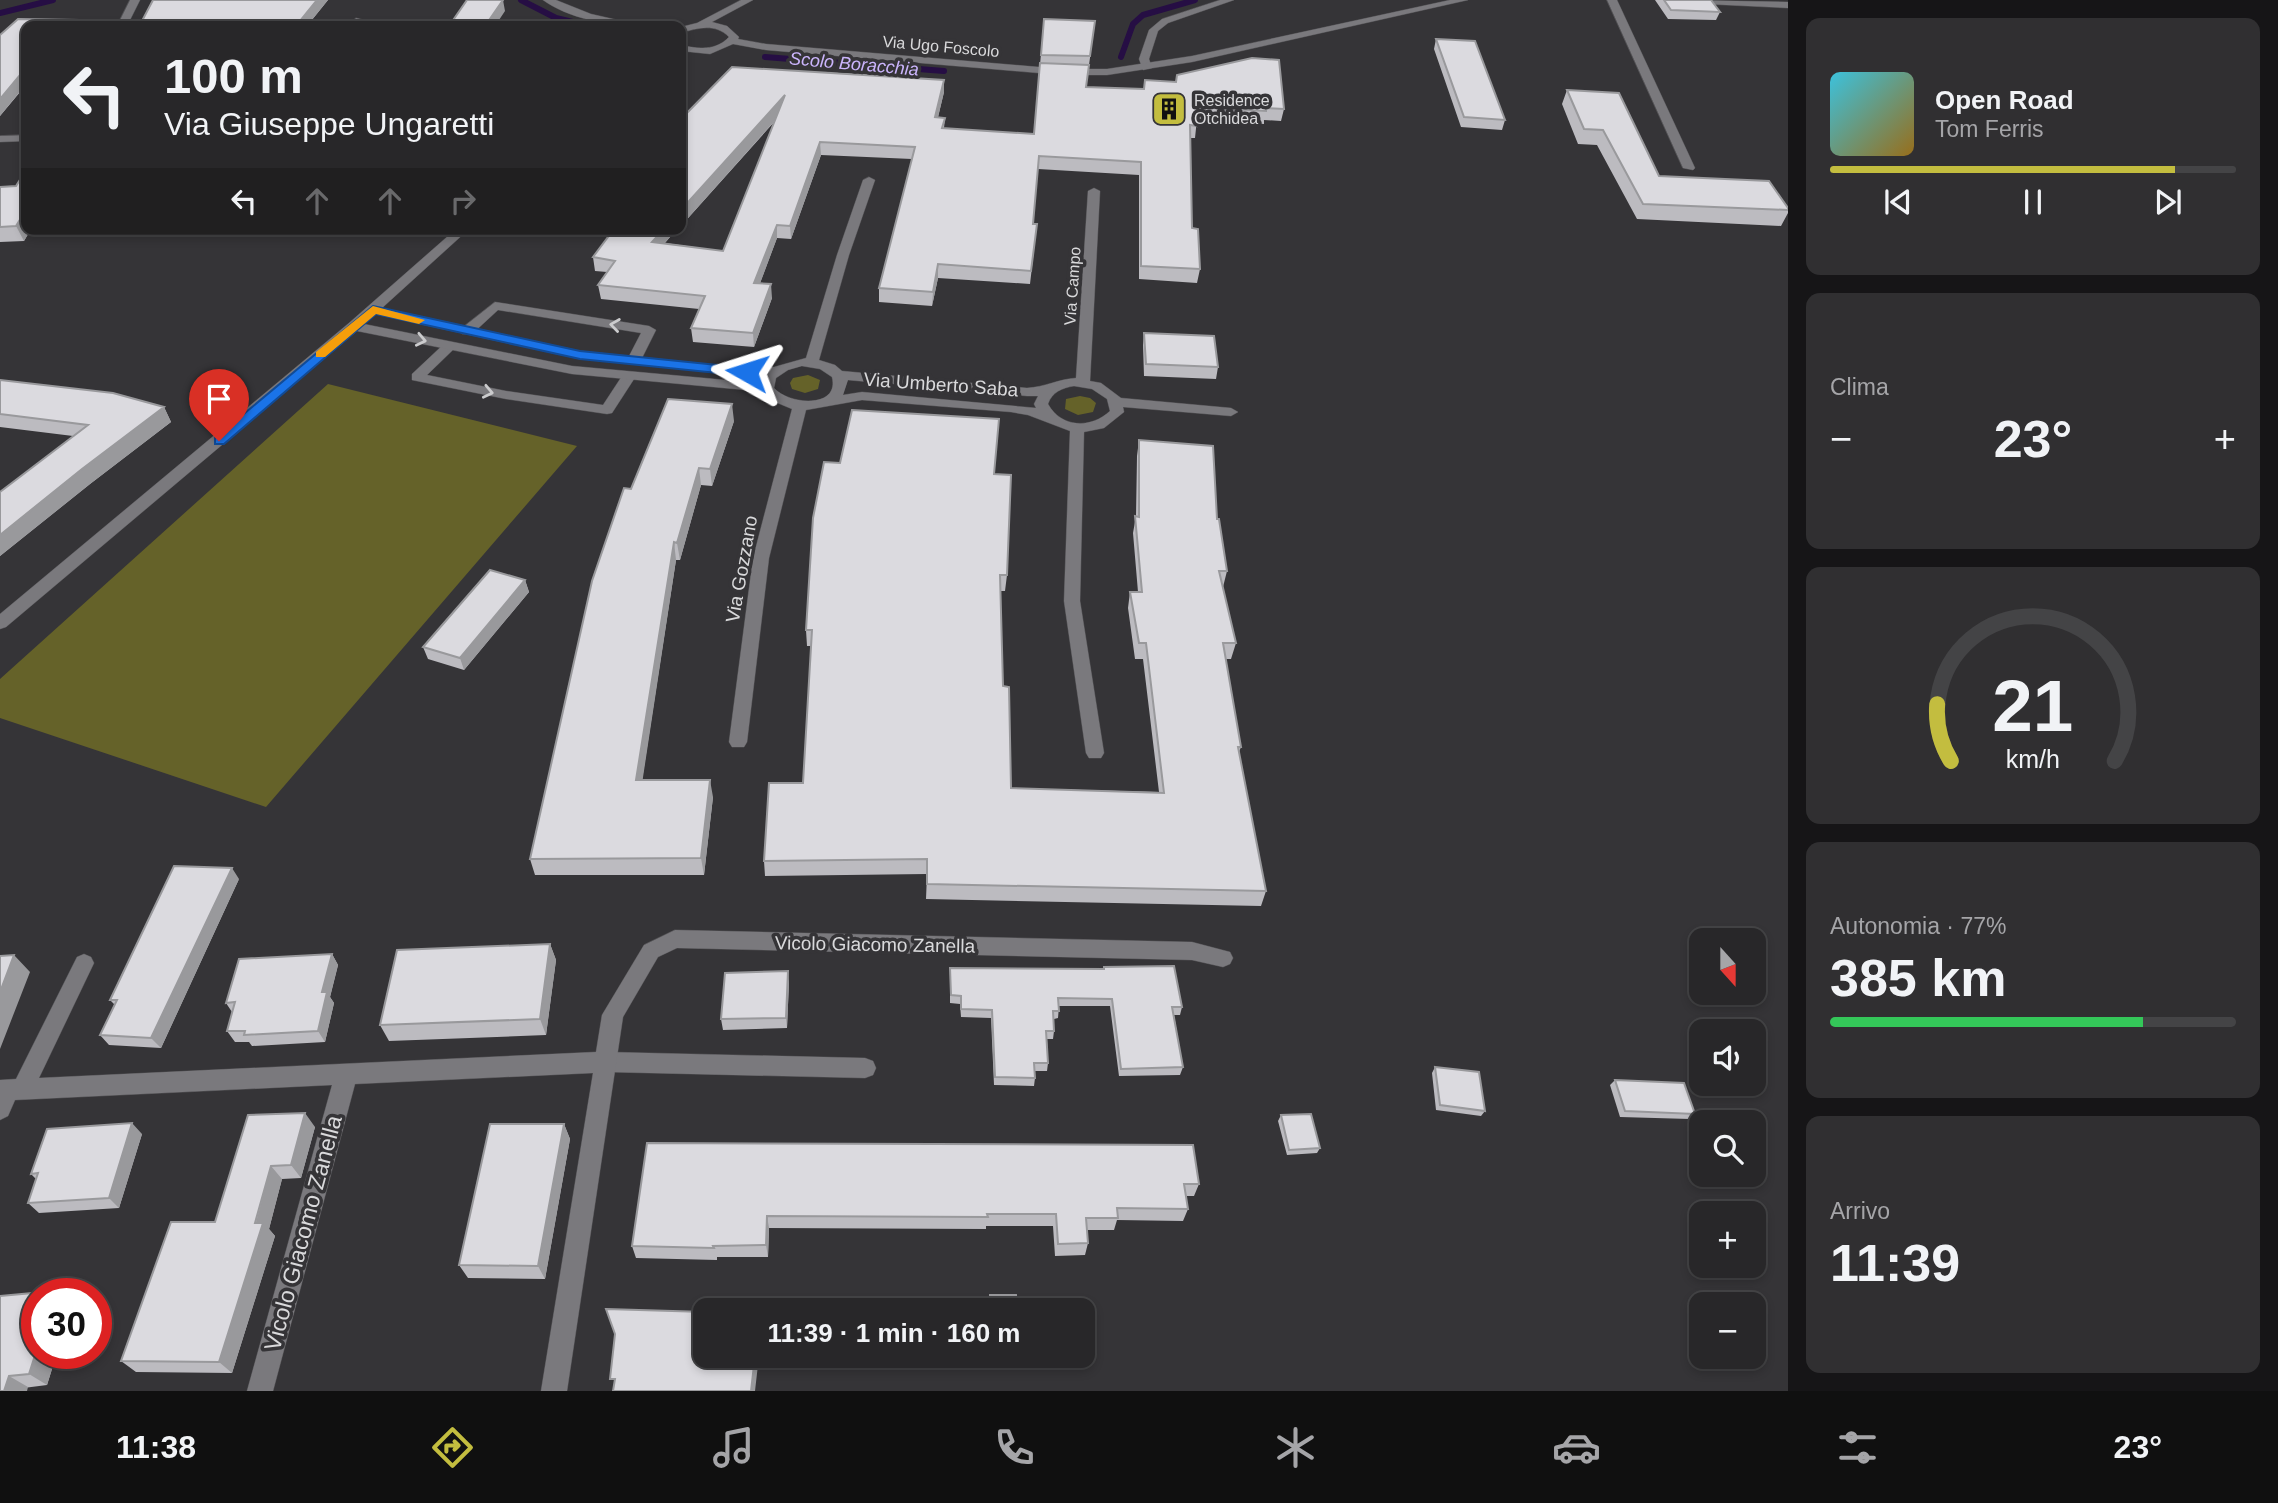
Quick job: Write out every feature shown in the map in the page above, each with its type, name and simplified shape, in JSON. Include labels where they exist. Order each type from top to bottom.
[{"type":"street","points":[[124,21],[135,0]]},
{"type":"street","points":[[548,0],[588,16],[614,21]]},
{"type":"street","points":[[1147,68],[1144,60],[1154,30],[1165,21],[1229,0]]},
{"type":"street","name":"Via Ugo Foscolo","points":[[686,29],[715,26],[731,36],[766,47],[1062,72],[1107,72],[1147,68],[1463,0]]},
{"type":"street","points":[[1612,0],[1689,168]]},
{"type":"street","points":[[1683,0],[1788,5]]},
{"type":"street","points":[[696,26],[751,3]]},
{"type":"street","points":[[731,36],[730,24],[751,3]]},
{"type":"street","name":"Via Ugo Foscolo","points":[[686,49],[712,50],[731,36]]},
{"type":"street","points":[[0,139],[21,138]]},
{"type":"street","points":[[811,362],[869,180]]},
{"type":"street","name":"Via Campo","points":[[1083,383],[1094,191]]},
{"type":"street","points":[[0,623],[373,310],[456,235]]},
{"type":"street","points":[[467,331],[495,306],[649,330],[634,360]]},
{"type":"street","points":[[354,326],[572,370],[748,386],[788,404],[800,406],[827,401],[842,386],[839,375],[823,365],[811,362],[792,364],[776,371],[747,372],[580,355],[373,310]]},
{"type":"street","points":[[450,346],[417,377],[506,396],[607,410],[629,376]]},
{"type":"street","points":[[770,394],[767,382],[776,371]]},
{"type":"street","name":"Via Umberto Saba","points":[[839,375],[1027,392],[1048,391]]},
{"type":"street","points":[[1116,401],[1117,412],[1103,425],[1077,428],[1050,418],[1041,404],[1048,391],[1064,384],[1083,383],[1106,391],[1116,401],[1231,412]]},
{"type":"street","name":"Via Umberto Saba","points":[[827,401],[862,396],[1011,408],[1050,418]]},
{"type":"street","name":"Via Gozzano","points":[[738,742],[761,558],[800,406]]},
{"type":"street","points":[[1077,428],[1072,601],[1095,753]]},
{"type":"street","name":"Vicolo Giacomo Zanella","points":[[554,1391],[613,1015],[651,951],[675,939],[1192,951],[1223,958]]},
{"type":"street","points":[[8,1094],[84,964]]},
{"type":"street","points":[[8,1094],[607,1062],[865,1068]]},
{"type":"street","name":"Vicolo Giacomo Zanella","points":[[260,1391],[346,1075]]},
{"type":"shaded area","points":[[808,375],[820,380],[818,389],[805,393],[792,389],[790,383],[793,378]]},
{"type":"shaded area","points":[[328,384],[577,446],[266,807],[0,718],[0,679]]},
{"type":"shaded area","points":[[1080,396],[1090,398],[1096,403],[1093,412],[1078,415],[1065,409],[1066,399]]},
{"type":"building","points":[[153,0],[317,0],[300,21],[142,21]]},
{"type":"building","points":[[467,0],[503,0],[488,21],[452,21]]},
{"type":"building","points":[[1664,0],[1711,0],[1720,12],[1671,10]]},
{"type":"building","points":[[18,19],[142,21],[21,21],[21,75],[0,99],[0,35]]},
{"type":"building","points":[[1044,19],[1095,21],[1090,56],[1041,55]]},
{"type":"building","points":[[1436,39],[1475,41],[1505,120],[1464,117]]},
{"type":"building","points":[[1252,58],[1279,60],[1284,109],[1266,108],[1266,111],[1197,107],[1197,126],[1190,125],[1192,228],[1198,229],[1200,269],[1141,266],[1141,162],[1039,156],[1033,224],[1037,224],[1031,271],[938,264],[933,292],[879,288],[915,147],[820,142],[790,226],[777,225],[754,283],[771,284],[753,333],[691,328],[705,296],[598,285],[615,261],[593,257],[610,235],[658,235],[652,242],[723,251],[785,95],[686,204],[686,114],[732,67],[944,80],[935,117],[945,118],[942,128],[1034,134],[1040,63],[1089,65],[1086,87],[1144,89],[1145,80],[1176,82],[1177,75]]},
{"type":"building","points":[[1567,90],[1619,93],[1659,176],[1769,181],[1788,210],[1643,204],[1603,130],[1584,129]]},
{"type":"building","points":[[21,178],[21,218],[16,226],[0,227],[0,187],[16,186]]},
{"type":"building","points":[[1144,333],[1214,336],[1218,367],[1146,364]]},
{"type":"building","points":[[0,380],[113,393],[164,407],[0,535],[0,492],[88,425],[0,414]]},
{"type":"building","points":[[668,399],[732,404],[710,469],[699,468],[677,543],[674,542],[636,780],[710,780],[701,858],[530,859],[592,581],[624,488],[631,489]]},
{"type":"building","points":[[852,410],[999,419],[994,474],[1011,475],[1007,575],[1000,575],[1003,686],[1009,687],[1011,788],[1164,793],[1146,643],[1139,643],[1130,592],[1142,592],[1135,516],[1139,517],[1139,440],[1213,446],[1217,519],[1227,571],[1219,571],[1236,643],[1223,643],[1241,747],[1238,747],[1266,891],[927,884],[927,859],[764,861],[769,783],[803,783],[812,630],[806,630],[813,518],[824,462],[840,463]]},
{"type":"building","points":[[490,570],[525,580],[460,658],[423,647]]},
{"type":"building","points":[[174,866],[232,868],[151,1038],[100,1035],[117,1000],[110,1000]]},
{"type":"building","points":[[550,944],[540,1019],[380,1025],[397,950]]},
{"type":"building","points":[[332,954],[322,992],[327,992],[318,1031],[244,1035],[245,1031],[227,1031],[235,1002],[226,1003],[239,959]]},
{"type":"building","points":[[14,955],[0,992],[0,956]]},
{"type":"building","points":[[1174,966],[1182,1007],[1172,1007],[1183,1067],[1121,1069],[1112,999],[1058,998],[1059,1011],[1053,1011],[1054,1031],[1046,1031],[1048,1063],[1034,1063],[1035,1078],[995,1077],[992,1010],[961,1009],[961,996],[951,995],[950,968],[1104,969]]},
{"type":"building","points":[[788,971],[786,1018],[721,1019],[725,973]]},
{"type":"building","points":[[1435,1067],[1479,1072],[1485,1111],[1440,1105]]},
{"type":"building","points":[[1615,1080],[1684,1083],[1694,1110],[1689,1110],[1689,1114],[1625,1111]]},
{"type":"building","points":[[305,1113],[291,1165],[271,1166],[255,1223],[263,1223],[219,1362],[121,1361],[171,1222],[215,1222],[248,1115]]},
{"type":"building","points":[[1311,1114],[1320,1148],[1289,1150],[1281,1115]]},
{"type":"building","points":[[132,1123],[109,1198],[28,1203],[38,1173],[31,1174],[47,1129]]},
{"type":"building","points":[[490,1124],[564,1124],[538,1266],[459,1265]]},
{"type":"building","points":[[647,1143],[1193,1145],[1199,1184],[1184,1184],[1188,1209],[1117,1208],[1118,1218],[1086,1218],[1088,1243],[1058,1244],[1056,1214],[987,1214],[988,1217],[767,1216],[766,1245],[713,1246],[714,1248],[632,1246]]},
{"type":"building","points":[[21,1294],[21,1369],[31,1369],[29,1374],[9,1376],[4,1391],[0,1391],[0,1296]]},
{"type":"building","points":[[990,1295],[1016,1295],[1016,1298],[990,1298]]},
{"type":"building","points":[[606,1309],[693,1312],[693,1368],[754,1368],[751,1391],[613,1391],[615,1379],[610,1379],[615,1334]]},
{"type":"waterway","name":"Scolo Boracchia","points":[[0,13],[53,0]]},
{"type":"waterway","name":"Scolo Boracchia","points":[[521,0],[556,18],[568,21]]},
{"type":"waterway","name":"Scolo Boracchia","points":[[1121,57],[1133,24],[1143,15],[1195,0]]},
{"type":"waterway","name":"Scolo Boracchia","points":[[765,57],[944,71]]},
{"type":"slow traffic","points":[[321,355],[373,310],[419,320]]},
{"type":"place","name":"Residence Otchidea","points":[[1169,109]]},
{"type":"route","points":[[219,441],[373,310],[580,355],[747,372]]}]
